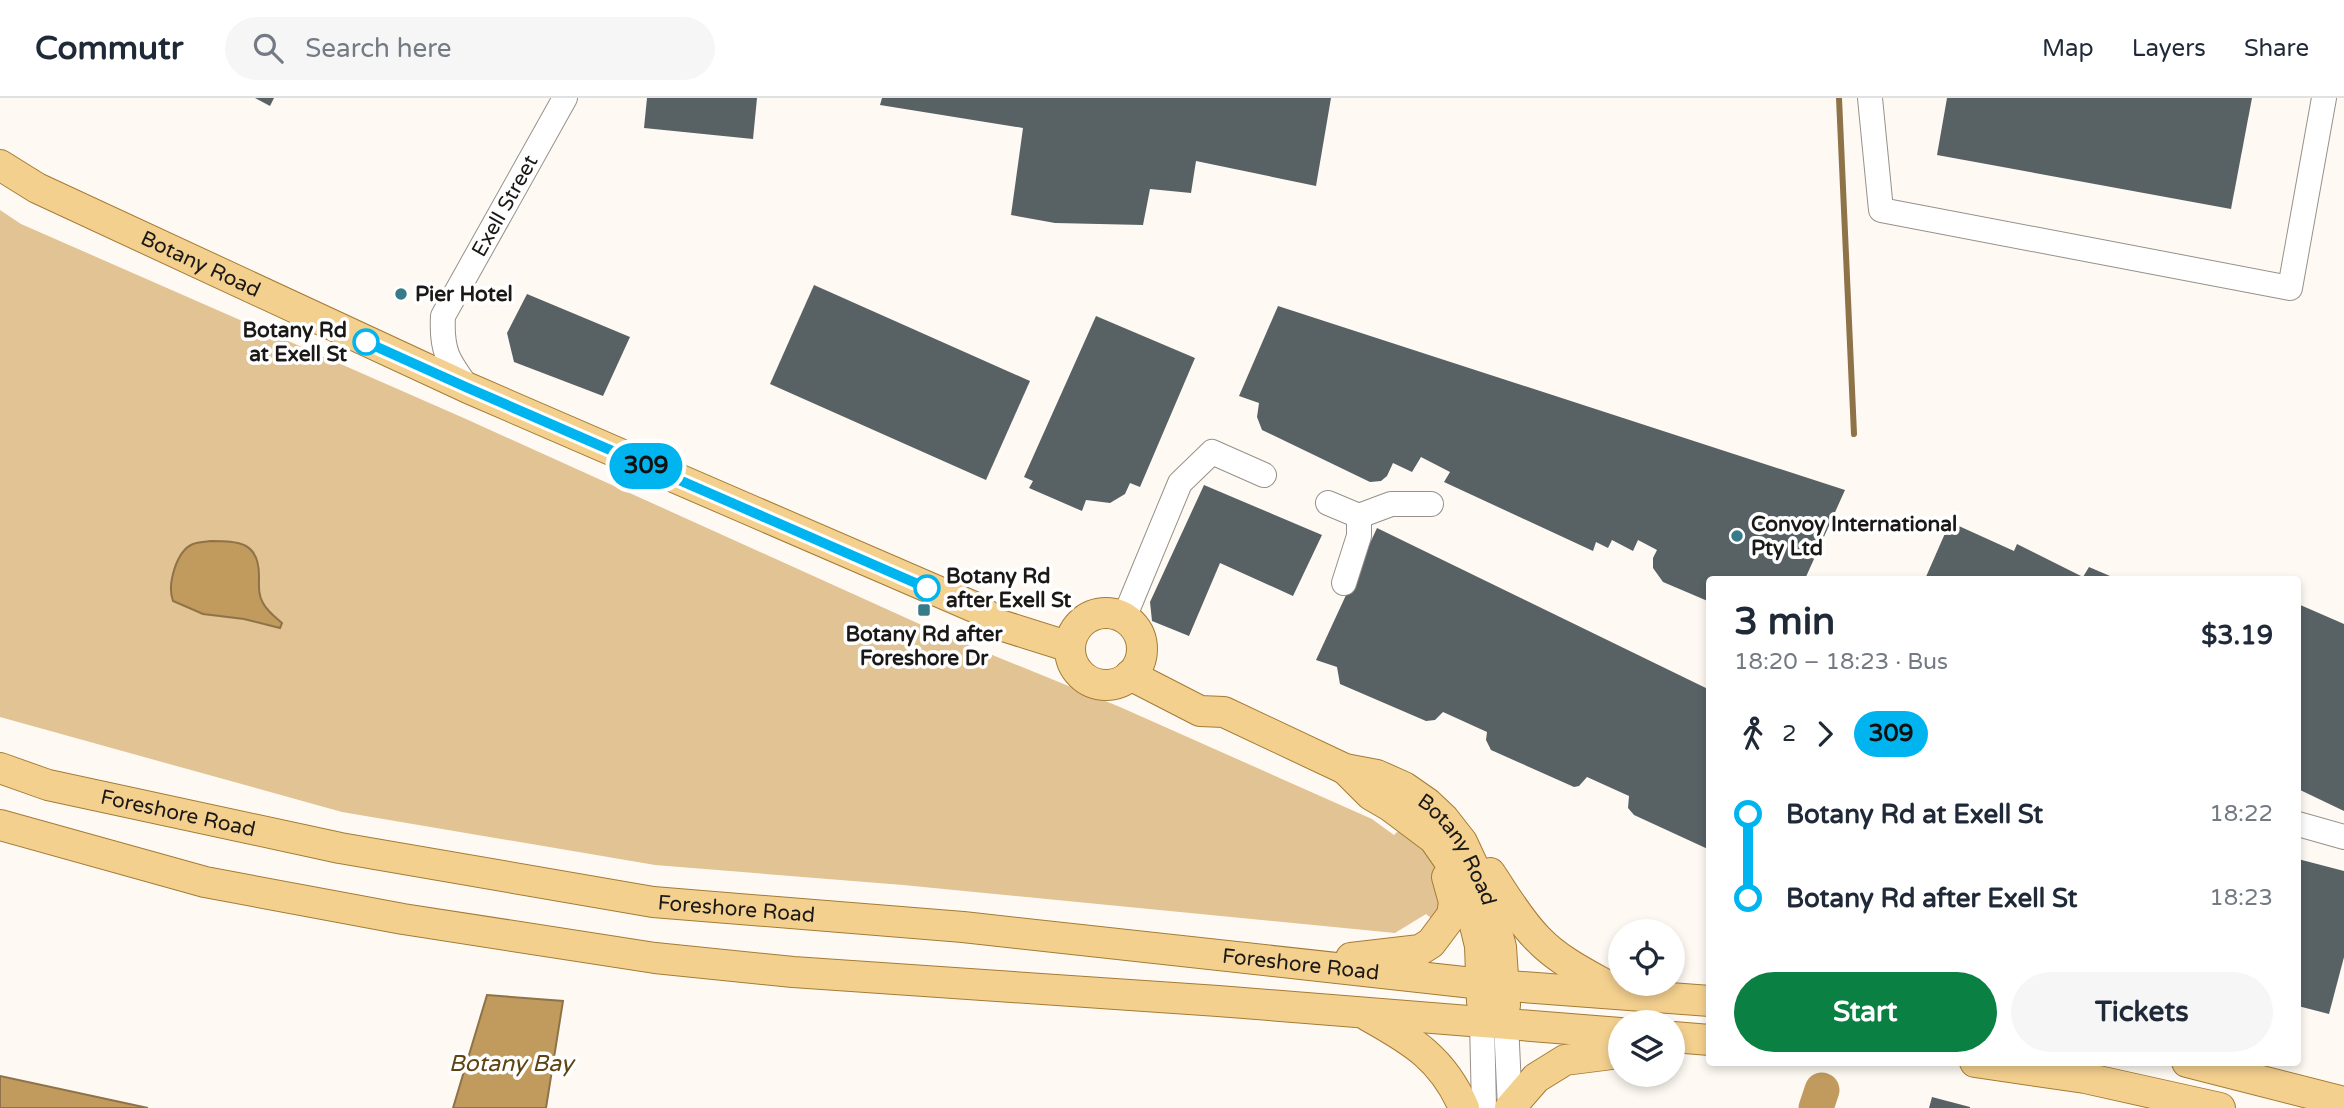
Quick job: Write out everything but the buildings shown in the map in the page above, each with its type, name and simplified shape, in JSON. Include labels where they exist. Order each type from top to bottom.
[{"type":"main road","name":"Botany Road","points":[[0,165],[37,188],[468,388],[981,610],[997,624],[1074,636]]},
{"type":"main road","points":[[1113,613],[1124,618],[1139,634],[1136,666],[1120,681],[1108,684],[1085,678],[1071,659],[1074,636],[1088,617],[1113,613]]},
{"type":"main road","name":"Botany Road","points":[[1136,666],[1163,673],[1208,695],[1224,712],[1345,769],[1377,775],[1404,787],[1444,819],[1462,842],[1488,898],[1501,947],[1493,985],[1494,1022]]},
{"type":"main road","name":"Foreshore Road","points":[[0,768],[48,785],[340,848],[653,902],[963,927],[1493,985]]},
{"type":"main road","name":"Botany Road","points":[[1345,769],[1371,795],[1434,839],[1451,862],[1474,921],[1493,985]]},
{"type":"main road","points":[[1289,963],[1420,950],[1431,943],[1442,930],[1452,915],[1454,902],[1451,885],[1443,867],[1404,817]]},
{"type":"main road","name":"Foreshore Road","points":[[0,825],[205,882],[403,919],[655,958],[806,973],[1494,1022]]},
{"type":"main road","points":[[1462,842],[1483,863],[1538,940],[1608,986]]},
{"type":"main road","points":[[1493,985],[1608,993]]},
{"type":"main road","points":[[1646,996],[1706,1001]]},
{"type":"main road","points":[[1361,1012],[1419,1045],[1432,1057],[1454,1087],[1464,1108]]},
{"type":"main road","points":[[1494,1022],[1608,1032]]},
{"type":"main road","points":[[1685,1038],[1706,1040]]},
{"type":"main road","points":[[1685,1053],[1706,1052]]},
{"type":"main road","points":[[1510,1108],[1536,1078],[1564,1059],[1608,1054]]},
{"type":"main road","points":[[2002,1066],[2085,1078],[2220,1108]]},
{"type":"main road","points":[[2204,1066],[2344,1102]]},
{"type":"street","name":"Exell Street","points":[[468,388],[450,365],[441,341],[443,316],[565,98]]},
{"type":"street","points":[[1870,98],[1881,209],[2290,288],[2324,98]]},
{"type":"street","points":[[1124,618],[1180,483],[1212,452],[1264,475]]},
{"type":"street","points":[[1328,503],[1359,516],[1391,504],[1431,503]]},
{"type":"street","points":[[1344,583],[1359,536],[1359,516]]},
{"type":"street","points":[[2301,825],[2344,837]]},
{"type":"street","points":[[1484,1108],[1494,1022]]},
{"type":"street","points":[[1494,1022],[1510,1108]]},
{"type":"shaded area","points":[[0,210],[21,224],[466,419],[946,636],[1120,707],[1372,819],[1394,835],[1402,827],[1435,859],[1445,906],[1432,919],[1426,914],[1395,933],[903,885],[655,865],[342,812],[0,717]]},
{"type":"water","points":[[211,541],[238,543],[251,550],[258,565],[261,600],[282,623],[280,628],[244,619],[203,614],[173,601],[172,578],[182,554],[193,544]]},
{"type":"water","name":"Botany Bay","points":[[487,995],[563,1001],[546,1108],[453,1108]]},
{"type":"water","points":[[0,1076],[148,1108],[0,1108]]},
{"type":"waterway","points":[[1839,98],[1854,434]]},
{"type":"waterway","points":[[1816,1108],[1822,1090]]},
{"type":"bus line","name":"309","points":[[366,342],[927,588]]},
{"type":"place","name":"Pier Hotel","points":[[401,294]]},
{"type":"place","name":"Botany Rd at Exell St","points":[[366,342]]},
{"type":"place","name":"Convoy International Pty Ltd","points":[[1737,536]]},
{"type":"place","name":"Botany Rd after Exell St","points":[[927,588]]},
{"type":"place","name":"Botany Rd after Foreshore Dr","points":[[924,610]]}]
